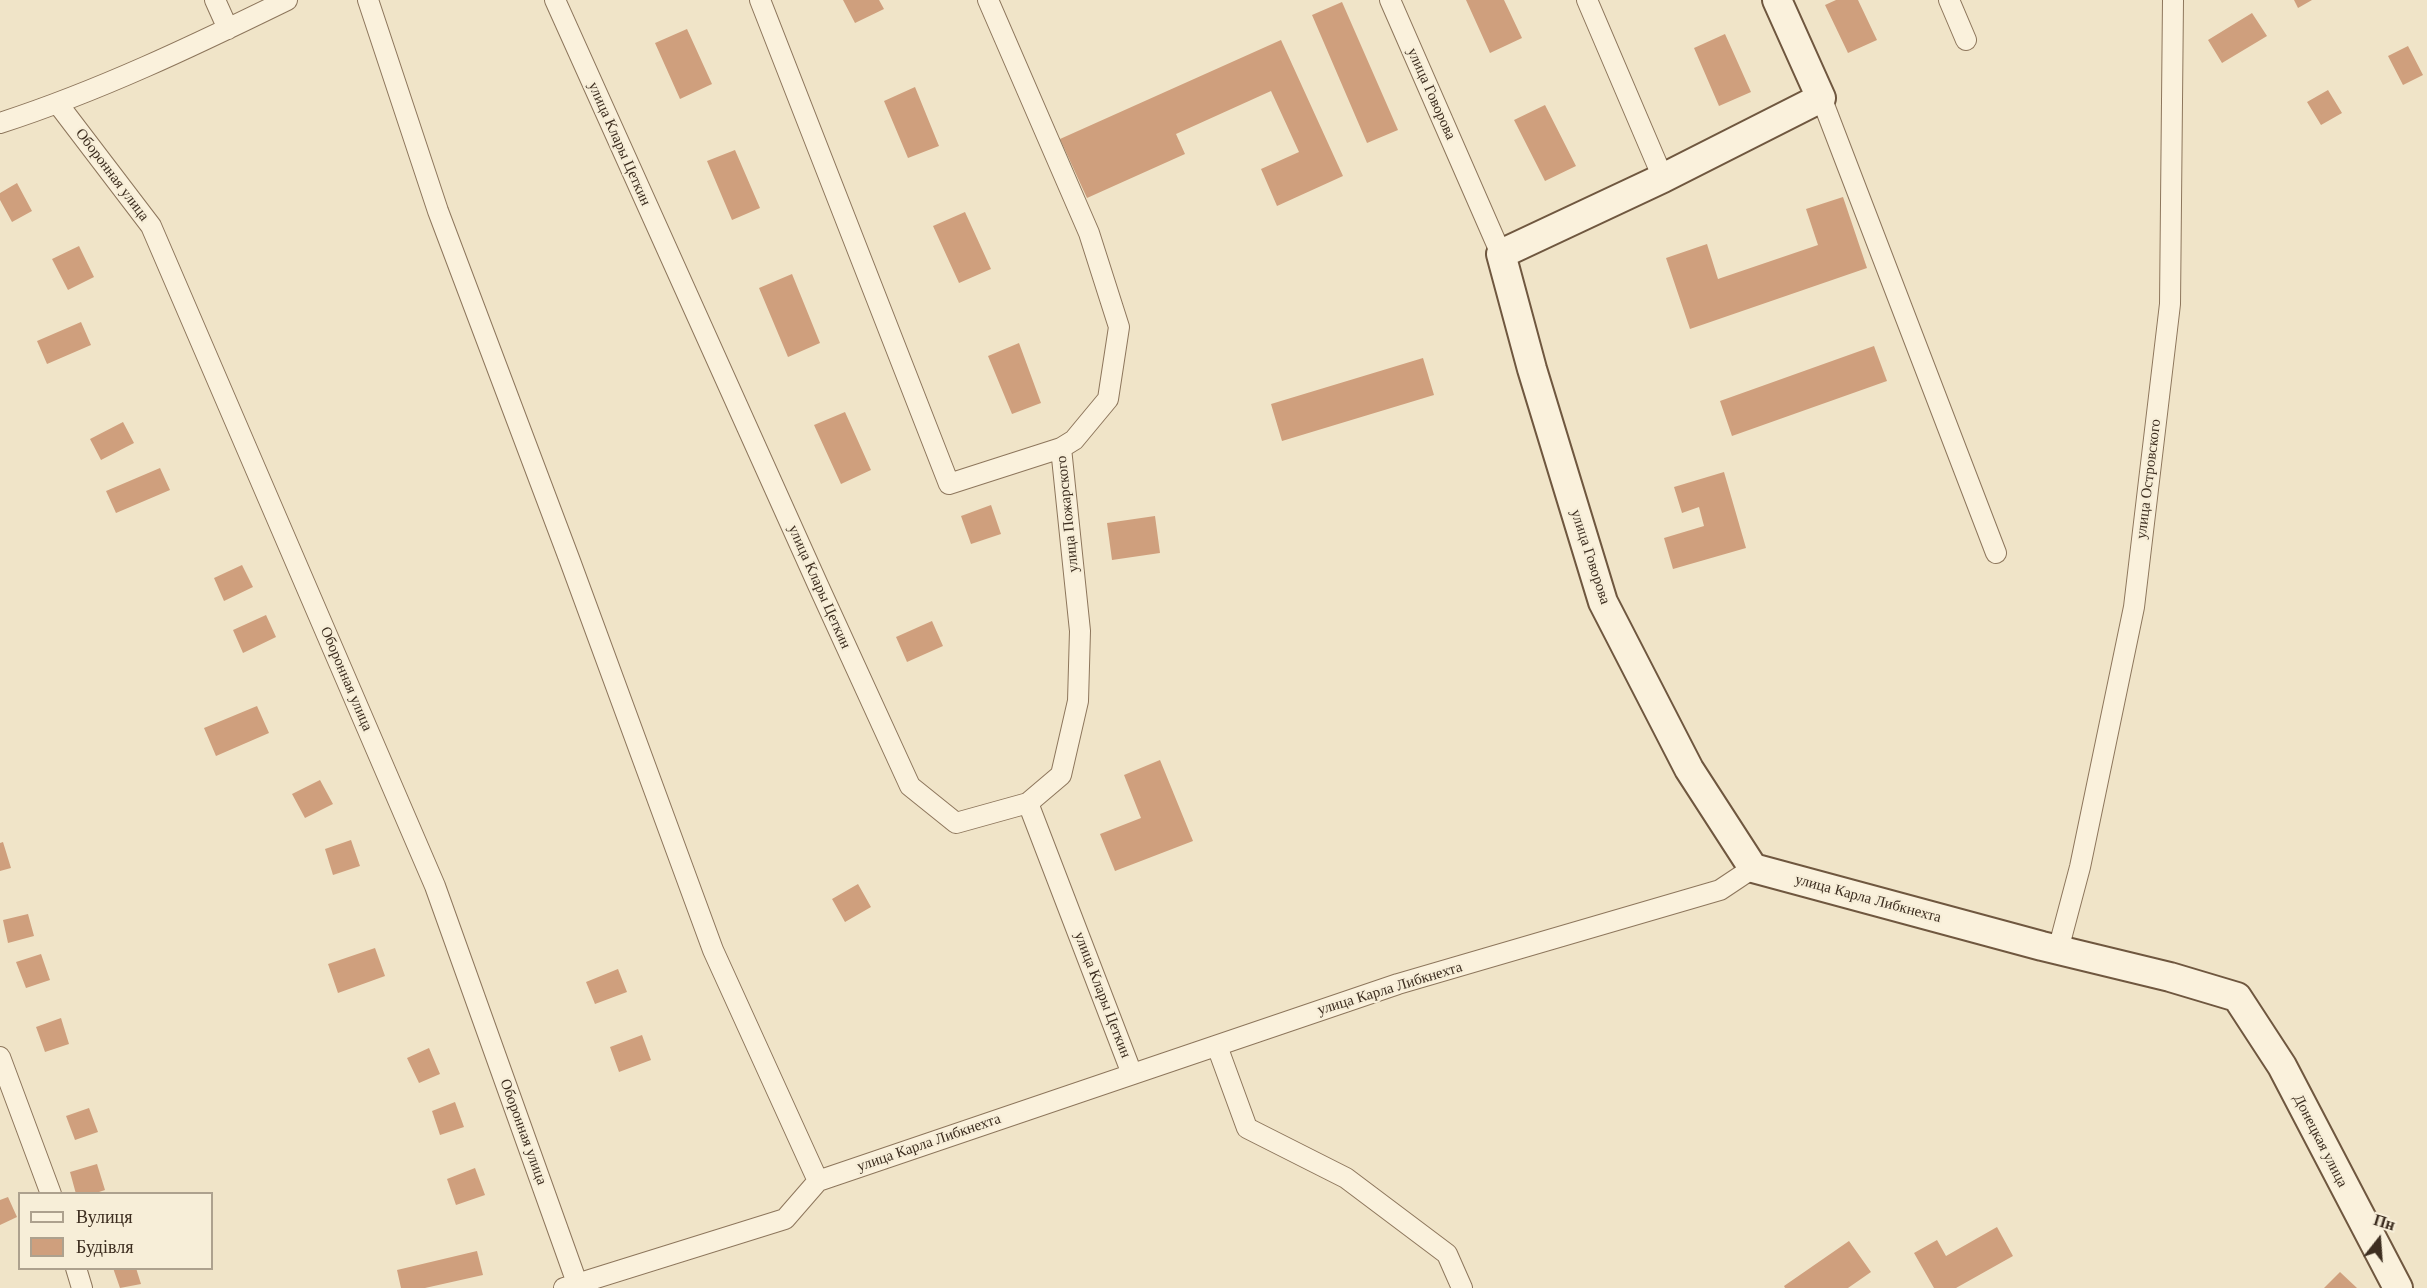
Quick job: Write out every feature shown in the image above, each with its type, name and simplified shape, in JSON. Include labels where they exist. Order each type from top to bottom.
[{"type":"street","points":[[215,0],[228,29]]},
{"type":"street","points":[[0,123],[58,104],[228,29],[287,0]]},
{"type":"street","points":[[368,0],[438,211],[570,561],[712,950],[818,1180],[785,1219],[570,1286]]},
{"type":"street","name":"улица Клары Цеткин","points":[[555,0],[910,786],[956,823],[1028,803],[1132,1074]]},
{"type":"street","points":[[760,0],[949,484],[1061,448]]},
{"type":"street","name":"улица Пожарского","points":[[988,0],[1089,233],[1119,327],[1108,399],[1074,441],[1061,448],[1080,632],[1078,701],[1061,775],[1028,803]]},
{"type":"street","name":"улица Говорова","points":[[1390,0],[1501,254],[1532,369],[1603,602],[1689,769],[1753,868]]},
{"type":"street","points":[[1587,0],[1663,178]]},
{"type":"street","points":[[1777,0],[1821,97],[1996,553]]},
{"type":"street","points":[[1949,0],[1966,40]]},
{"type":"street","name":"улица Островского","points":[[2058,950],[2080,867],[2134,608],[2170,304],[2173,0]]},
{"type":"street","points":[[1501,254],[1663,178],[1821,97]]},
{"type":"street","name":"Оборонная улица","points":[[58,104],[151,226],[435,886],[570,1286]]},
{"type":"street","name":"улица Карла Либкнехта","points":[[818,1180],[1398,984],[1720,890],[1753,868],[2058,950],[2170,977],[2237,997]]},
{"type":"street","name":"Донецкая улица","points":[[2237,997],[2282,1066],[2398,1288]]},
{"type":"street","points":[[1216,1046],[1246,1128],[1346,1178],[1447,1254],[1462,1288]]},
{"type":"street","points":[[0,1057],[50,1192]]},
{"type":"street","points":[[76,1270],[82,1288]]},
{"type":"building","points":[[843,0],[879,0],[884,9],[855,23]]},
{"type":"building","points":[[1466,0],[1504,0],[1522,38],[1490,53]]},
{"type":"building","points":[[1836,0],[1858,0],[1877,40],[1848,53],[1825,5]]},
{"type":"building","points":[[2294,0],[2312,0],[2298,8]]},
{"type":"building","points":[[1342,2],[1398,130],[1367,143],[1312,15]]},
{"type":"building","points":[[2252,13],[2267,36],[2222,63],[2208,40]]},
{"type":"building","points":[[687,29],[712,84],[680,99],[655,43]]},
{"type":"building","points":[[1725,34],[1751,92],[1719,106],[1694,48]]},
{"type":"building","points":[[1281,40],[1343,176],[1277,206],[1261,169],[1299,152],[1271,91],[1176,134],[1185,154],[1087,198],[1060,139]]},
{"type":"building","points":[[2408,46],[2423,75],[2403,85],[2388,56]]},
{"type":"building","points":[[915,87],[939,146],[908,158],[884,101]]},
{"type":"building","points":[[2328,90],[2342,113],[2321,125],[2307,102]]},
{"type":"building","points":[[1545,105],[1576,166],[1545,181],[1514,120]]},
{"type":"building","points":[[735,150],[760,208],[732,220],[707,161]]},
{"type":"building","points":[[17,183],[32,211],[12,222],[0,200],[0,193]]},
{"type":"building","points":[[1843,197],[1867,268],[1690,329],[1666,258],[1707,244],[1718,279],[1818,245],[1806,209]]},
{"type":"building","points":[[965,212],[991,269],[959,283],[933,226]]},
{"type":"building","points":[[79,246],[94,277],[68,290],[52,259]]},
{"type":"building","points":[[792,274],[820,343],[788,357],[759,288]]},
{"type":"building","points":[[81,322],[91,345],[47,364],[37,341]]},
{"type":"building","points":[[1019,343],[1041,403],[1012,414],[988,356]]},
{"type":"building","points":[[1874,346],[1887,381],[1732,436],[1720,401]]},
{"type":"building","points":[[1423,358],[1434,395],[1282,441],[1271,404]]},
{"type":"building","points":[[845,412],[871,470],[841,484],[814,425]]},
{"type":"building","points":[[123,422],[134,443],[101,460],[90,439]]},
{"type":"building","points":[[160,468],[170,490],[116,513],[106,491]]},
{"type":"building","points":[[1724,472],[1746,548],[1673,569],[1664,538],[1704,526],[1699,507],[1682,513],[1674,487]]},
{"type":"building","points":[[991,505],[1001,534],[971,544],[961,516]]},
{"type":"building","points":[[1155,516],[1160,553],[1112,560],[1107,523]]},
{"type":"building","points":[[242,565],[253,587],[224,601],[214,578]]},
{"type":"building","points":[[266,615],[276,637],[243,653],[233,630]]},
{"type":"building","points":[[932,621],[943,646],[907,662],[896,637]]},
{"type":"building","points":[[257,706],[269,733],[216,756],[204,728]]},
{"type":"building","points":[[1160,760],[1193,841],[1115,871],[1100,834],[1141,818],[1124,775]]},
{"type":"building","points":[[320,780],[333,804],[305,818],[292,794]]},
{"type":"building","points":[[351,840],[360,866],[333,875],[325,849]]},
{"type":"building","points":[[3,842],[11,868],[0,871],[0,843]]},
{"type":"building","points":[[858,884],[871,907],[845,922],[832,899]]},
{"type":"building","points":[[28,914],[34,936],[8,943],[3,920]]},
{"type":"building","points":[[375,948],[385,976],[338,993],[328,964]]},
{"type":"building","points":[[41,954],[50,980],[26,988],[16,962]]},
{"type":"building","points":[[618,969],[627,992],[595,1004],[586,982]]},
{"type":"building","points":[[61,1018],[69,1044],[45,1052],[36,1027]]},
{"type":"building","points":[[642,1035],[651,1060],[619,1072],[610,1047]]},
{"type":"building","points":[[429,1048],[440,1074],[419,1083],[407,1058]]},
{"type":"building","points":[[455,1102],[464,1127],[440,1135],[432,1111]]},
{"type":"building","points":[[89,1108],[98,1132],[75,1140],[66,1116]]},
{"type":"building","points":[[97,1164],[105,1190],[75,1192],[70,1172]]},
{"type":"building","points":[[475,1168],[485,1195],[456,1205],[447,1179]]},
{"type":"building","points":[[8,1197],[17,1217],[0,1225],[0,1200]]},
{"type":"building","points":[[1997,1227],[2013,1256],[1956,1288],[1934,1288],[1914,1253],[1937,1240],[1946,1256]]},
{"type":"building","points":[[1849,1241],[1871,1272],[1848,1288],[1785,1288],[1784,1286]]},
{"type":"building","points":[[477,1251],[483,1275],[425,1288],[401,1288],[397,1270]]},
{"type":"building","points":[[114,1270],[137,1270],[141,1284],[120,1288]]},
{"type":"building","points":[[2340,1272],[2357,1288],[2324,1288]]}]
